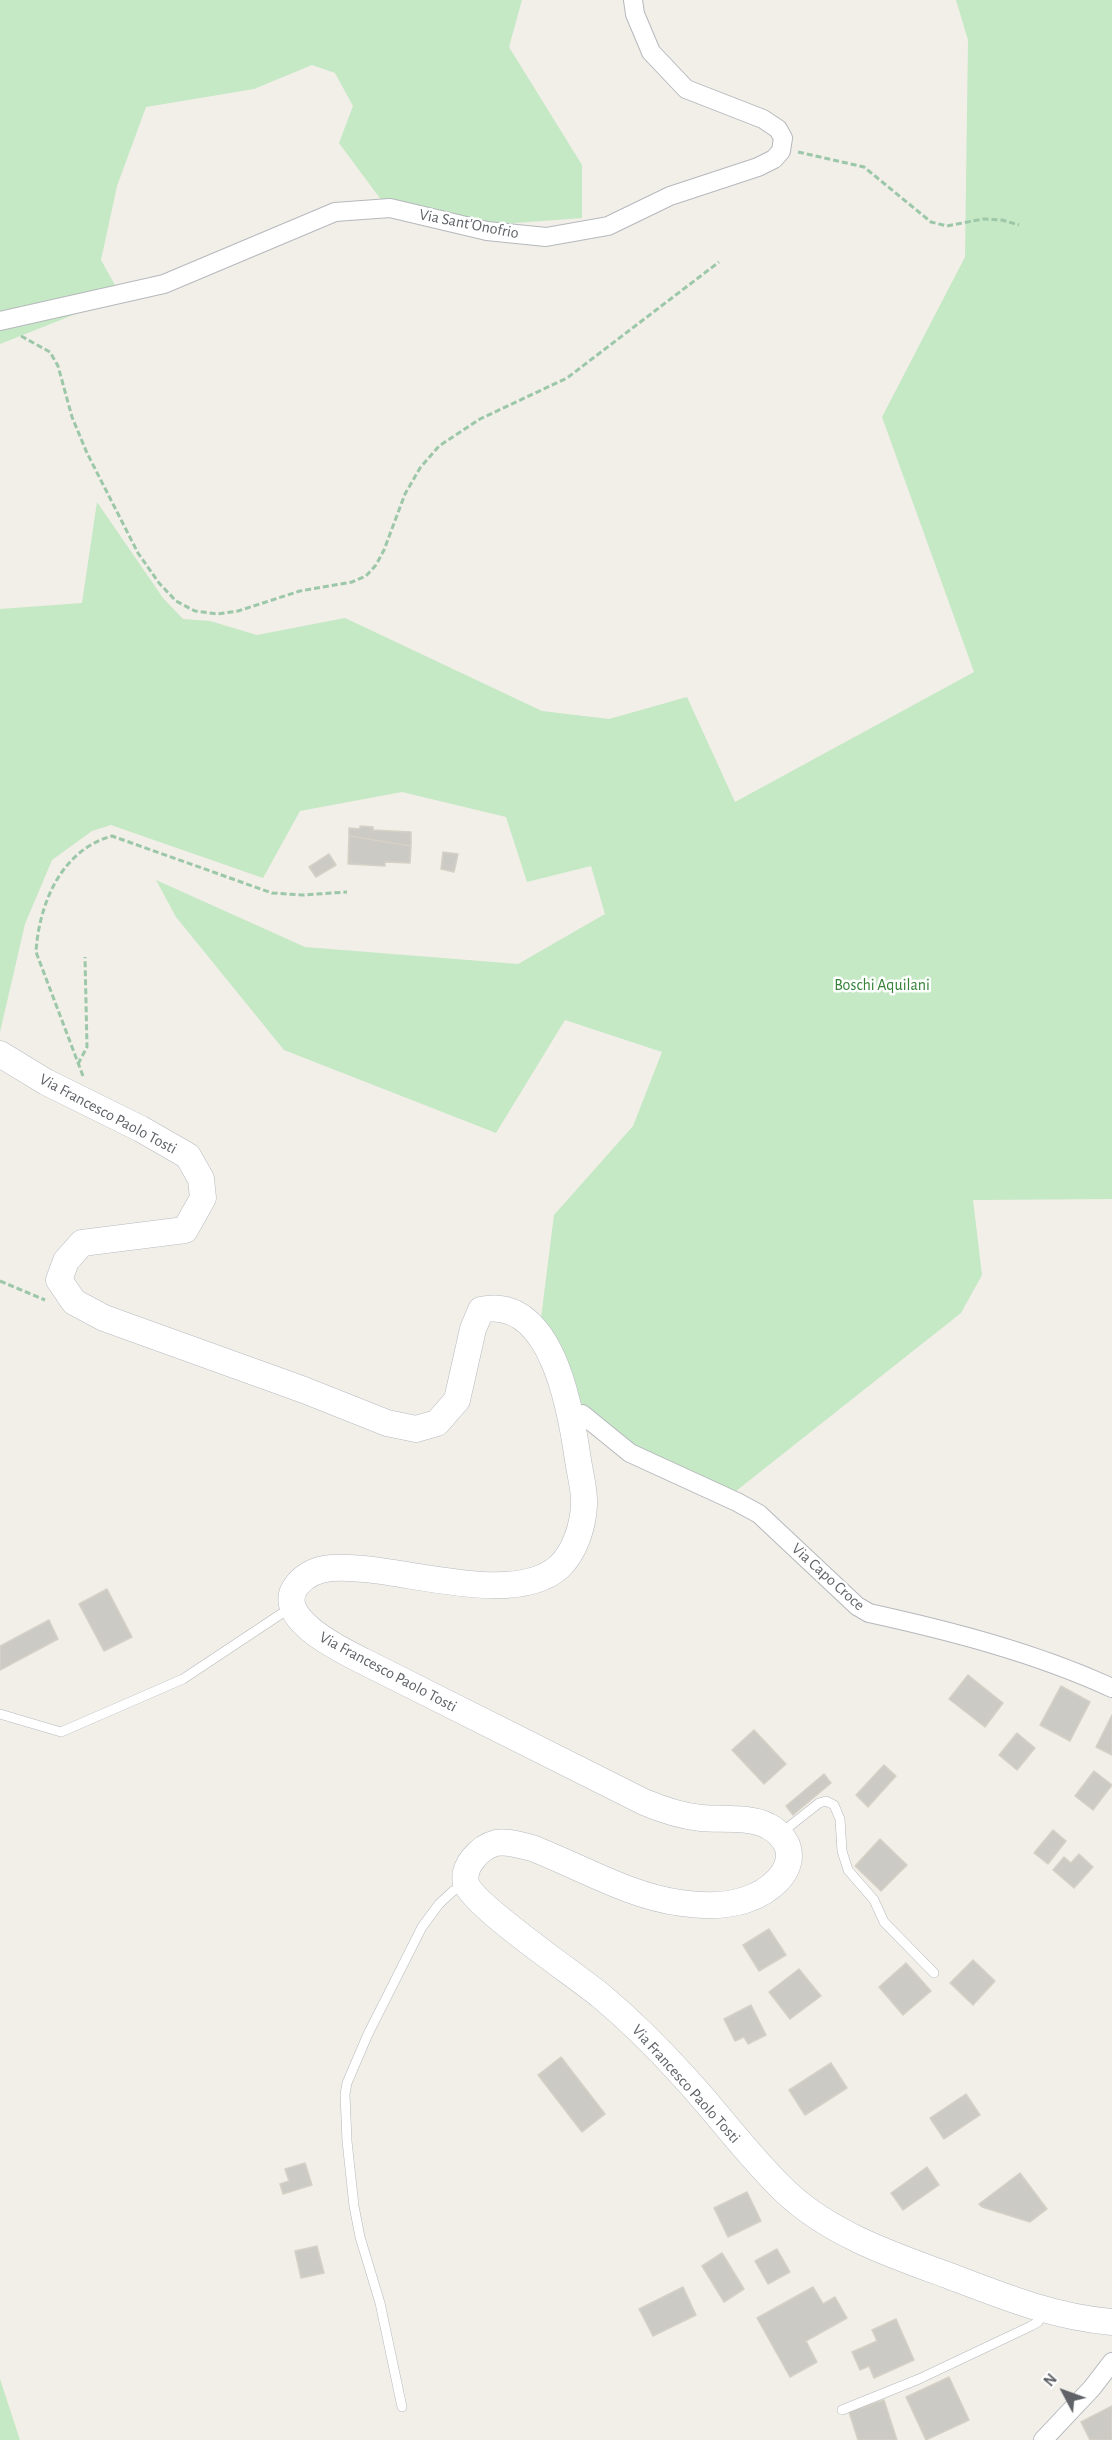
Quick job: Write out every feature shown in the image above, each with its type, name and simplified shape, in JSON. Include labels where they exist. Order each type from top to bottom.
[{"type":"main road","name":"Via Francesco Paolo Tosti","points":[[0,1054],[46,1082],[188,1156],[201,1179],[203,1198],[185,1230],[82,1243],[66,1261],[59,1280],[68,1293]]},
{"type":"main road","points":[[68,1293],[74,1302],[104,1318],[293,1386],[387,1423],[416,1429],[437,1423],[457,1400],[473,1329],[481,1310],[497,1307],[523,1318],[538,1333],[550,1352],[571,1416],[585,1503],[580,1528],[572,1550],[560,1566],[542,1578],[526,1583],[502,1585],[430,1580],[351,1568],[328,1568],[315,1571],[299,1582],[292,1593],[293,1606]]},
{"type":"main road","name":"Via Francesco Paolo Tosti","points":[[293,1606],[306,1626],[335,1646],[636,1799],[688,1817],[762,1823],[779,1834]]},
{"type":"main road","points":[[467,1884],[468,1866],[479,1853],[496,1844],[511,1844],[540,1851],[658,1898],[694,1905],[723,1905],[754,1896],[780,1877],[787,1868],[789,1858],[788,1847],[779,1834]]},
{"type":"main road","name":"Via Francesco Paolo Tosti","points":[[467,1884],[474,1896],[489,1910],[577,1977],[638,2029],[686,2079],[764,2170],[798,2202],[827,2222],[883,2250],[1044,2311],[1112,2322]]},
{"type":"street","points":[[633,0],[635,14],[651,52],[686,89],[778,129],[783,138],[781,150]]},
{"type":"street","name":"Via Sant'Onofrio","points":[[0,321],[164,284],[336,212],[390,208],[487,231],[546,237],[608,226],[670,196],[758,167],[774,159],[781,150]]},
{"type":"street","name":"Via Capo Croce","points":[[571,1416],[582,1414],[630,1453],[759,1514],[857,1606],[870,1613],[1002,1648],[1061,1667],[1112,1688]]},
{"type":"street","points":[[1043,2440],[1092,2388],[1112,2362]]},
{"type":"lane","points":[[0,1714],[61,1732],[183,1679],[293,1606]]},
{"type":"lane","points":[[779,1834],[819,1803],[826,1801],[834,1805],[840,1819],[842,1851],[848,1870],[874,1900],[884,1922],[934,1973]]},
{"type":"lane","points":[[402,2407],[380,2303],[360,2237],[354,2206],[346,2141],[345,2094],[347,2083],[368,2034],[422,1927],[444,1899],[457,1888],[467,1884]]},
{"type":"lane","points":[[842,2410],[983,2350],[1034,2324],[1044,2311]]},
{"type":"path","points":[[781,150],[808,153],[864,167],[931,222],[947,226],[983,219],[1002,219],[1019,225]]},
{"type":"path","points":[[17,334],[50,352],[58,366],[72,417],[87,453],[138,553],[159,583],[176,601],[195,611],[217,614],[238,611],[300,591],[352,582],[366,576],[376,565],[384,550],[405,494],[420,468],[439,446],[480,419],[567,378],[719,262]]},
{"type":"path","points":[[94,1106],[36,952],[37,931],[46,902],[61,871],[79,852],[100,839],[112,836],[272,893],[303,895],[347,892]]},
{"type":"path","points":[[78,1065],[87,1047],[85,957]]},
{"type":"path","points":[[0,1281],[51,1303],[68,1293]]},
{"type":"green space","points":[[0,0],[522,0],[509,47],[582,165],[582,218],[488,225],[382,201],[339,143],[353,106],[335,73],[312,65],[254,89],[146,107],[117,186],[101,260],[121,296],[0,344]]},
{"type":"green space","name":"Boschi Aquilani","points":[[956,0],[1112,0],[1112,1199],[973,1200],[982,1275],[961,1313],[736,1491],[714,1493],[582,1414],[575,1383],[541,1318],[554,1215],[633,1126],[662,1052],[565,1020],[496,1133],[284,1050],[176,917],[156,880],[305,947],[518,964],[605,914],[591,866],[527,882],[506,817],[402,792],[300,811],[263,878],[111,825],[92,831],[52,860],[25,924],[0,1032],[0,609],[82,603],[97,502],[163,598],[183,619],[210,621],[257,635],[345,618],[542,711],[609,719],[687,697],[735,802],[974,672],[882,417],[965,257],[968,40]]},
{"type":"green space","points":[[0,2379],[20,2440],[0,2440]]},
{"type":"building","points":[[360,826],[373,827],[373,830],[411,832],[411,846],[349,836],[349,828],[360,829]]},
{"type":"building","points":[[349,836],[411,846],[410,863],[385,862],[385,866],[348,864]]},
{"type":"building","points":[[443,852],[458,854],[454,872],[441,869]]},
{"type":"building","points":[[329,854],[336,865],[316,877],[309,867]]},
{"type":"building","points":[[107,1589],[132,1637],[104,1651],[79,1604]]},
{"type":"building","points":[[49,1620],[58,1639],[0,1670],[0,1646]]},
{"type":"building","points":[[968,1675],[1003,1703],[985,1727],[949,1699]]},
{"type":"building","points":[[1061,1686],[1090,1702],[1070,1741],[1040,1725]]},
{"type":"building","points":[[1112,1715],[1112,1755],[1096,1747]]},
{"type":"building","points":[[754,1730],[786,1764],[764,1784],[732,1750]]},
{"type":"building","points":[[1017,1733],[1035,1748],[1017,1770],[999,1755]]},
{"type":"building","points":[[884,1765],[896,1776],[868,1807],[856,1795]]},
{"type":"building","points":[[1094,1771],[1112,1785],[1093,1810],[1075,1796]]},
{"type":"building","points":[[824,1774],[831,1783],[793,1815],[786,1806]]},
{"type":"building","points":[[1053,1830],[1066,1841],[1048,1864],[1034,1853]]},
{"type":"building","points":[[880,1839],[907,1865],[881,1891],[855,1866]]},
{"type":"building","points":[[1079,1854],[1093,1867],[1074,1888],[1053,1870],[1064,1857],[1071,1863]]},
{"type":"building","points":[[769,1929],[786,1955],[759,1971],[743,1945]]},
{"type":"building","points":[[973,1960],[995,1981],[973,2005],[950,1983]]},
{"type":"building","points":[[906,1963],[931,1991],[903,2015],[879,1987]]},
{"type":"building","points":[[799,1969],[821,1996],[790,2019],[769,1992]]},
{"type":"building","points":[[751,2005],[766,2035],[748,2044],[744,2037],[735,2041],[724,2019]]},
{"type":"building","points":[[561,2057],[605,2114],[582,2132],[538,2075]]},
{"type":"building","points":[[831,2063],[847,2088],[805,2115],[789,2090]]},
{"type":"building","points":[[966,2094],[980,2115],[944,2139],[930,2118]]},
{"type":"building","points":[[305,2163],[312,2185],[283,2194],[280,2184],[289,2181],[285,2169]]},
{"type":"building","points":[[927,2167],[939,2185],[903,2210],[891,2193]]},
{"type":"building","points":[[1020,2173],[1047,2209],[1030,2222],[982,2207],[979,2204]]},
{"type":"building","points":[[747,2192],[761,2221],[728,2237],[714,2208]]},
{"type":"building","points":[[317,2246],[324,2273],[301,2278],[295,2251]]},
{"type":"building","points":[[777,2249],[790,2272],[768,2284],[755,2261]]},
{"type":"building","points":[[722,2253],[744,2289],[724,2302],[702,2266]]},
{"type":"building","points":[[683,2287],[696,2315],[653,2336],[639,2309]]},
{"type":"building","points":[[813,2287],[823,2304],[835,2297],[847,2318],[806,2341],[817,2362],[790,2377],[757,2318]]},
{"type":"building","points":[[896,2319],[914,2360],[874,2378],[869,2366],[860,2370],[852,2352],[877,2341],[872,2330]]},
{"type":"building","points":[[949,2377],[969,2420],[926,2440],[906,2397]]},
{"type":"building","points":[[884,2400],[897,2440],[858,2440],[849,2412]]},
{"type":"building","points":[[1112,2406],[1112,2440],[1090,2440],[1081,2422]]}]
